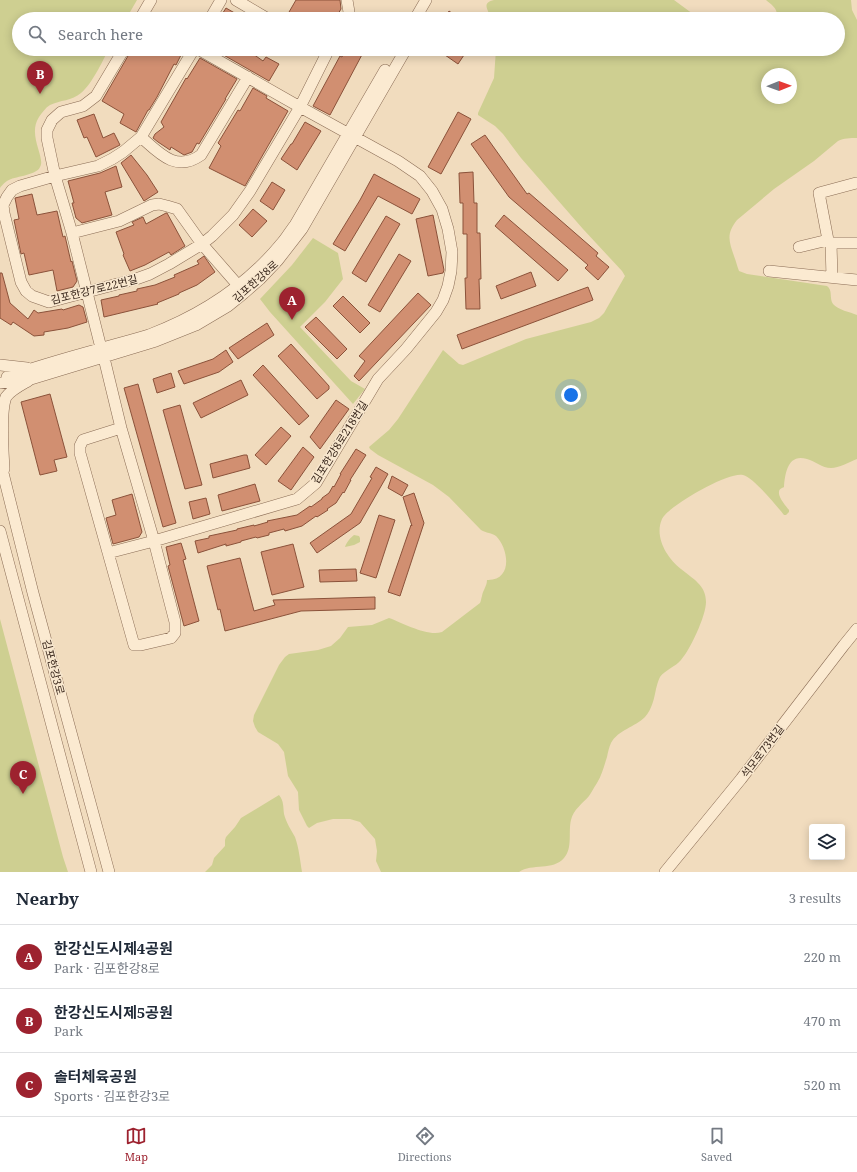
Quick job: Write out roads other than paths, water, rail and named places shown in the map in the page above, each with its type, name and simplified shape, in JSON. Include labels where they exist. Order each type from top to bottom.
[{"type":"street","points":[[144,12],[151,0]]},
{"type":"street","points":[[214,12],[220,0]]},
{"type":"street","points":[[236,0],[256,12]]},
{"type":"street","points":[[347,0],[349,12]]},
{"type":"street","points":[[419,12],[426,0]]},
{"type":"street","points":[[427,12],[434,0]]},
{"type":"street","points":[[120,56],[96,96],[83,106],[61,112],[52,120],[47,130],[47,138],[55,176],[72,233],[121,428],[154,540],[175,622],[175,633],[171,638],[141,645],[134,645],[80,453],[80,446],[83,440],[121,428]]},
{"type":"street","name":"김포한강7로22번길","points":[[190,56],[141,137],[123,152],[98,166],[55,176],[16,188],[12,190],[7,197],[2,205],[4,213],[22,282],[26,291],[32,296],[49,302],[150,274],[202,244],[212,236],[233,215],[250,191],[300,107],[322,56]]},
{"type":"street","name":"김포한강8로218번길","points":[[108,554],[296,499],[316,483],[378,379],[411,343],[436,312],[443,300],[448,286],[451,271],[452,252],[448,229],[442,209],[432,191],[420,176],[398,161],[210,56]]},
{"type":"street","name":"김포한강8로","points":[[0,383],[102,353],[148,335],[179,322],[223,297],[260,279],[278,260],[302,229],[394,56]]},
{"type":"street","name":"김포한강8로","points":[[351,136],[402,56]]},
{"type":"street","points":[[141,137],[166,159],[178,162],[195,159],[201,155],[248,77]]},
{"type":"street","points":[[832,277],[830,242],[818,193],[856,183]]},
{"type":"street","points":[[72,233],[119,221],[152,205],[159,204],[176,210],[202,244],[241,289]]},
{"type":"street","points":[[799,247],[830,242],[857,243]]},
{"type":"street","points":[[769,271],[857,280]]},
{"type":"street","points":[[0,365],[31,374]]},
{"type":"street","points":[[5,481],[1,410],[3,402],[7,396],[31,374]]},
{"type":"street","name":"김포한강8로","points":[[0,379],[31,374]]},
{"type":"street","name":"김포한강3로","points":[[0,461],[33,593],[109,872]]},
{"type":"street","name":"김포한강3로","points":[[0,531],[91,872]]},
{"type":"street","name":"석모로73번길","points":[[665,872],[741,779],[857,629]]},
{"type":"place","name":"한강신도시제5공원","points":[[40,94]]},
{"type":"place","name":"한강신도시제4공원","points":[[292,320]]},
{"type":"place","name":"솔터체육공원","points":[[23,794]]}]
